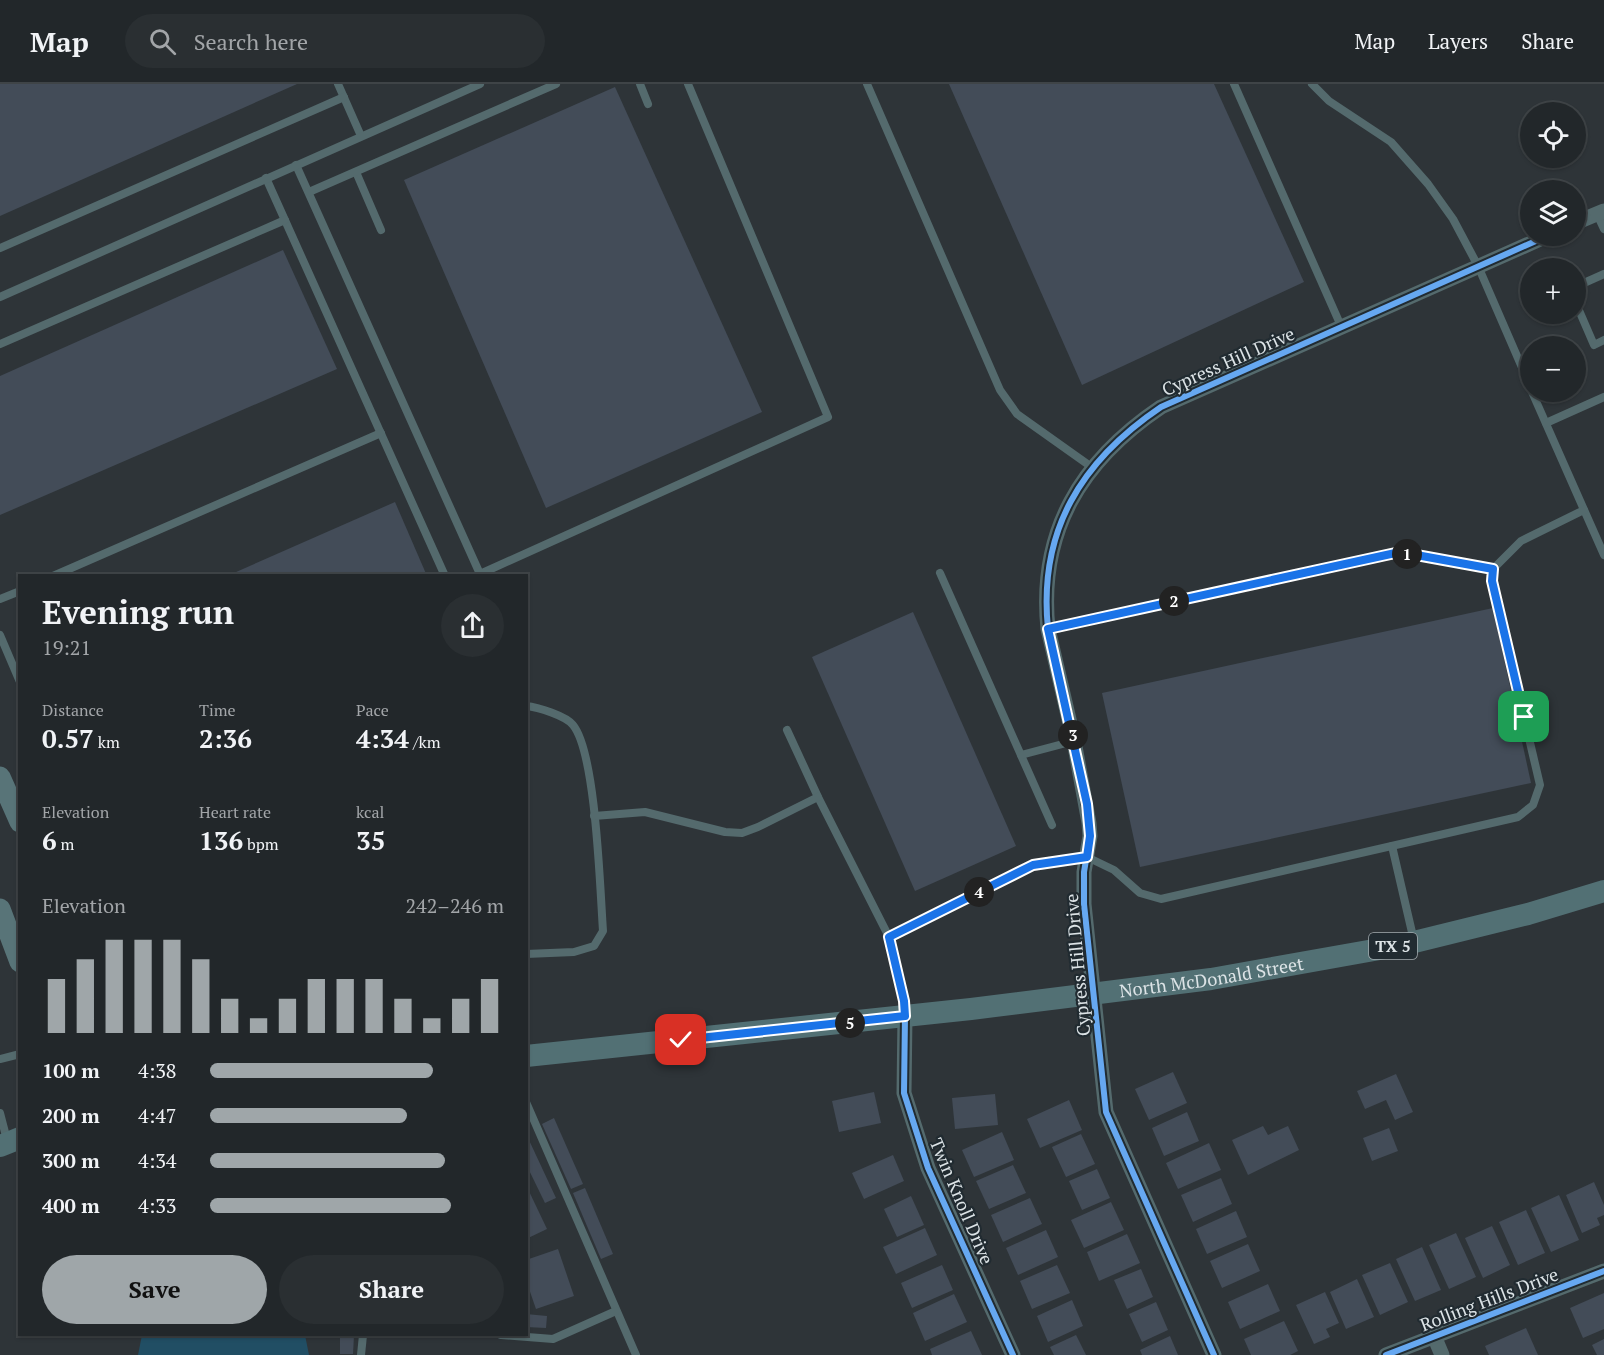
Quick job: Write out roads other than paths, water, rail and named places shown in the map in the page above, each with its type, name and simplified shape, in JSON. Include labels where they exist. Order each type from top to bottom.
[{"type":"main road","points":[[0,777],[18,818]]},
{"type":"main road","name":"North McDonald Street","points":[[528,1056],[905,1016],[1211,979],[1414,942],[1528,914],[1604,891]]},
{"type":"main road","points":[[0,909],[18,957]]},
{"type":"street","points":[[1586,218],[1600,212]]},
{"type":"street","name":"Cypress Hill Drive","points":[[1214,1355],[1106,1112],[1084,904],[1084,872],[1090,836],[1089,823],[1074,741],[1048,629],[1045,596],[1054,538],[1070,503],[1093,468],[1118,439],[1161,407],[1524,246]]},
{"type":"street","name":"Twin Knoll Drive","points":[[905,1016],[904,1093],[928,1168],[1013,1355]]},
{"type":"street","name":"Rolling Hills Drive","points":[[1386,1355],[1604,1271]]},
{"type":"street","points":[[1434,1336],[1442,1355]]},
{"type":"lane","points":[[338,84],[361,136]]},
{"type":"lane","points":[[0,297],[480,84]]},
{"type":"lane","points":[[309,192],[556,84]]},
{"type":"lane","points":[[640,84],[648,104]]},
{"type":"lane","points":[[480,574],[828,417],[688,84]]},
{"type":"lane","points":[[867,84],[1000,390],[1017,414],[1093,468]]},
{"type":"lane","points":[[1234,84],[1341,326]]},
{"type":"lane","points":[[1312,84],[1329,101],[1391,142],[1428,184],[1453,219],[1478,266],[1520,363]]},
{"type":"lane","points":[[0,248],[344,97]]},
{"type":"lane","points":[[296,165],[478,574]]},
{"type":"lane","points":[[356,172],[381,230]]},
{"type":"lane","points":[[266,178],[444,574]]},
{"type":"lane","points":[[1600,212],[1604,230]]},
{"type":"lane","points":[[0,344],[285,220]]},
{"type":"lane","points":[[1586,282],[1604,274]]},
{"type":"lane","points":[[1585,324],[1594,345],[1604,340]]},
{"type":"lane","points":[[1546,423],[1604,397]]},
{"type":"lane","points":[[1537,402],[1604,555]]},
{"type":"lane","points":[[58,574],[381,433]]},
{"type":"lane","points":[[889,937],[1033,865],[1087,857],[1114,870],[1140,894],[1161,899],[1518,817],[1533,805],[1540,785],[1492,581],[1493,569],[1521,541],[1584,510]]},
{"type":"lane","points":[[1048,629],[1400,552],[1493,569]]},
{"type":"lane","points":[[940,573],[1052,825]]},
{"type":"lane","points":[[0,599],[18,592]]},
{"type":"lane","points":[[0,635],[18,677]]},
{"type":"lane","points":[[528,706],[538,707],[573,724],[586,754],[594,816],[603,931],[594,946],[574,952],[528,954]]},
{"type":"lane","points":[[788,730],[818,797],[889,937],[904,1001],[905,1016]]},
{"type":"lane","points":[[1021,755],[1074,741]]},
{"type":"lane","points":[[594,816],[645,812],[725,832],[742,833],[818,797]]},
{"type":"lane","points":[[1392,846],[1414,942]]},
{"type":"lane","points":[[0,1059],[18,1054]]},
{"type":"lane","points":[[528,1107],[636,1355]]},
{"type":"lane","points":[[0,1113],[9,1143]]},
{"type":"lane","points":[[514,1336],[553,1339],[616,1311]]},
{"type":"lane","points":[[361,1355],[363,1336]]}]
